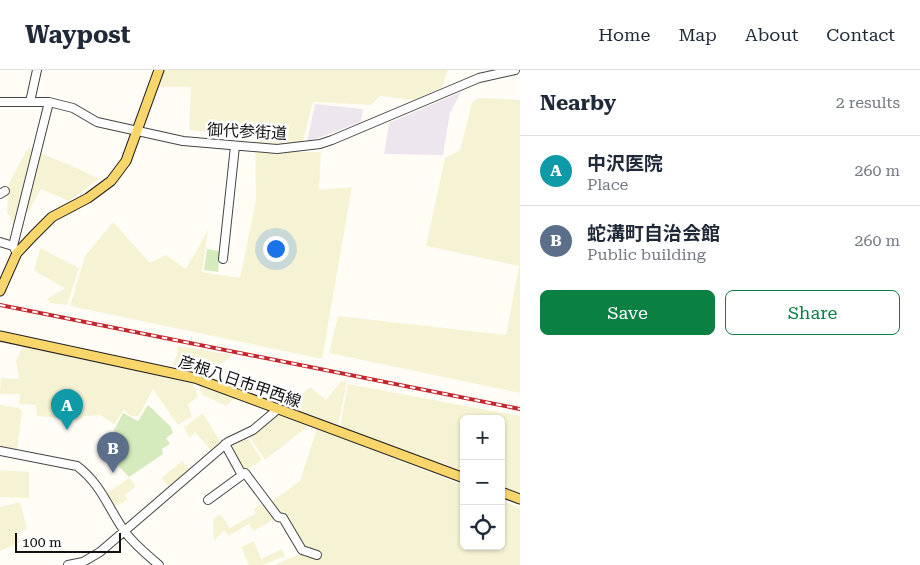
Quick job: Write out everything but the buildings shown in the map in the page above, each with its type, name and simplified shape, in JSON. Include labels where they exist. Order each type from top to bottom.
[{"type":"main road","points":[[0,291],[4,271],[15,250],[52,217],[88,198],[111,181],[126,161],[159,70]]},
{"type":"main road","name":"彦根八日市甲西線","points":[[0,336],[195,378],[460,477]]},
{"type":"main road","points":[[505,493],[520,499]]},
{"type":"street","points":[[30,102],[37,70]]},
{"type":"street","name":"御代参街道","points":[[0,102],[49,102],[74,108],[97,122],[183,141],[278,149],[320,144],[479,78],[515,70]]},
{"type":"street","points":[[0,242],[15,250],[49,102]]},
{"type":"street","points":[[223,259],[235,146]]},
{"type":"street","points":[[68,565],[83,562],[100,552],[225,444],[253,430],[278,409]]},
{"type":"street","points":[[225,444],[242,475]]},
{"type":"street","points":[[0,451],[77,466],[86,473],[108,501],[124,531],[138,547],[159,565]]},
{"type":"street","points":[[208,500],[245,473],[278,517],[283,518],[302,550],[317,555]]},
{"type":"shaded area","points":[[164,70],[448,70],[442,87],[415,100],[380,96],[371,105],[313,102],[300,152],[321,152],[319,190],[352,187],[322,359],[70,306],[85,256],[113,222],[150,263],[166,255],[186,269],[208,230],[202,272],[240,278],[256,199],[255,137],[189,130],[191,87],[159,87]]},
{"type":"shaded area","points":[[461,92],[450,113],[443,155],[384,154],[389,123]]},
{"type":"shaded area","points":[[476,99],[520,100],[520,393],[329,353],[338,316],[506,335],[519,266],[426,246],[445,158],[460,150],[472,103]]},
{"type":"shaded area","points":[[315,104],[363,109],[361,122],[307,142]]},
{"type":"shaded area","points":[[28,148],[99,179],[69,201],[41,189],[28,212],[14,224],[7,212],[9,183]]},
{"type":"shaded area","points":[[40,248],[79,268],[67,305],[50,303],[47,299],[65,288],[34,271]]},
{"type":"shaded area","points":[[23,345],[192,381],[198,397],[188,404],[192,416],[178,425],[153,389],[139,416],[130,416],[124,410],[114,424],[100,415],[84,416],[78,421],[60,417],[37,416],[36,405],[19,404],[20,394],[0,394],[1,378],[19,379],[16,361]]},
{"type":"shaded area","points":[[178,346],[232,355],[207,376],[172,365],[177,355]]},
{"type":"shaded area","points":[[341,381],[347,382],[338,425],[288,406],[310,387],[326,400]]},
{"type":"shaded area","points":[[348,384],[520,416],[520,496],[505,490],[505,415],[460,415],[460,472],[340,426]]},
{"type":"shaded area","points":[[198,385],[235,398],[226,406],[203,395]]},
{"type":"shaded area","points":[[0,405],[19,408],[22,411],[17,450],[0,448]]},
{"type":"shaded area","points":[[203,413],[221,443],[212,452],[195,432],[189,438],[184,427]]},
{"type":"shaded area","points":[[277,415],[306,424],[307,427],[265,460],[249,436]]},
{"type":"shaded area","points":[[317,428],[460,484],[460,550],[505,550],[505,502],[520,508],[520,565],[274,565],[305,552],[284,511],[281,513],[274,508],[271,502],[300,481]]},
{"type":"shaded area","points":[[247,437],[262,460],[245,471],[231,448]]},
{"type":"shaded area","points":[[182,461],[192,471],[171,489],[161,478]]},
{"type":"shaded area","points":[[0,470],[29,472],[29,498],[0,497]]},
{"type":"shaded area","points":[[129,478],[136,486],[125,495],[127,500],[115,506],[107,493]]},
{"type":"shaded area","points":[[20,502],[27,529],[17,533],[20,542],[0,551],[0,507]]},
{"type":"shaded area","points":[[265,502],[276,518],[254,531],[249,524],[228,536],[224,530],[214,541],[213,520],[220,514],[230,528],[256,513],[253,510]]},
{"type":"shaded area","points":[[254,541],[261,559],[282,549],[285,556],[263,565],[249,565],[241,547]]},
{"type":"green space","points":[[207,249],[220,251],[218,272],[204,270]]},
{"type":"green space","points":[[148,405],[170,426],[173,433],[166,438],[170,444],[162,449],[163,454],[129,477],[112,459],[127,442],[116,436],[113,438],[111,436],[123,413],[138,421]]},
{"type":"railway","points":[[0,305],[520,409]]},
{"type":"place","name":"中沢医院","points":[[67,430]]},
{"type":"place","name":"蛇溝町自治会館","points":[[113,473]]}]
